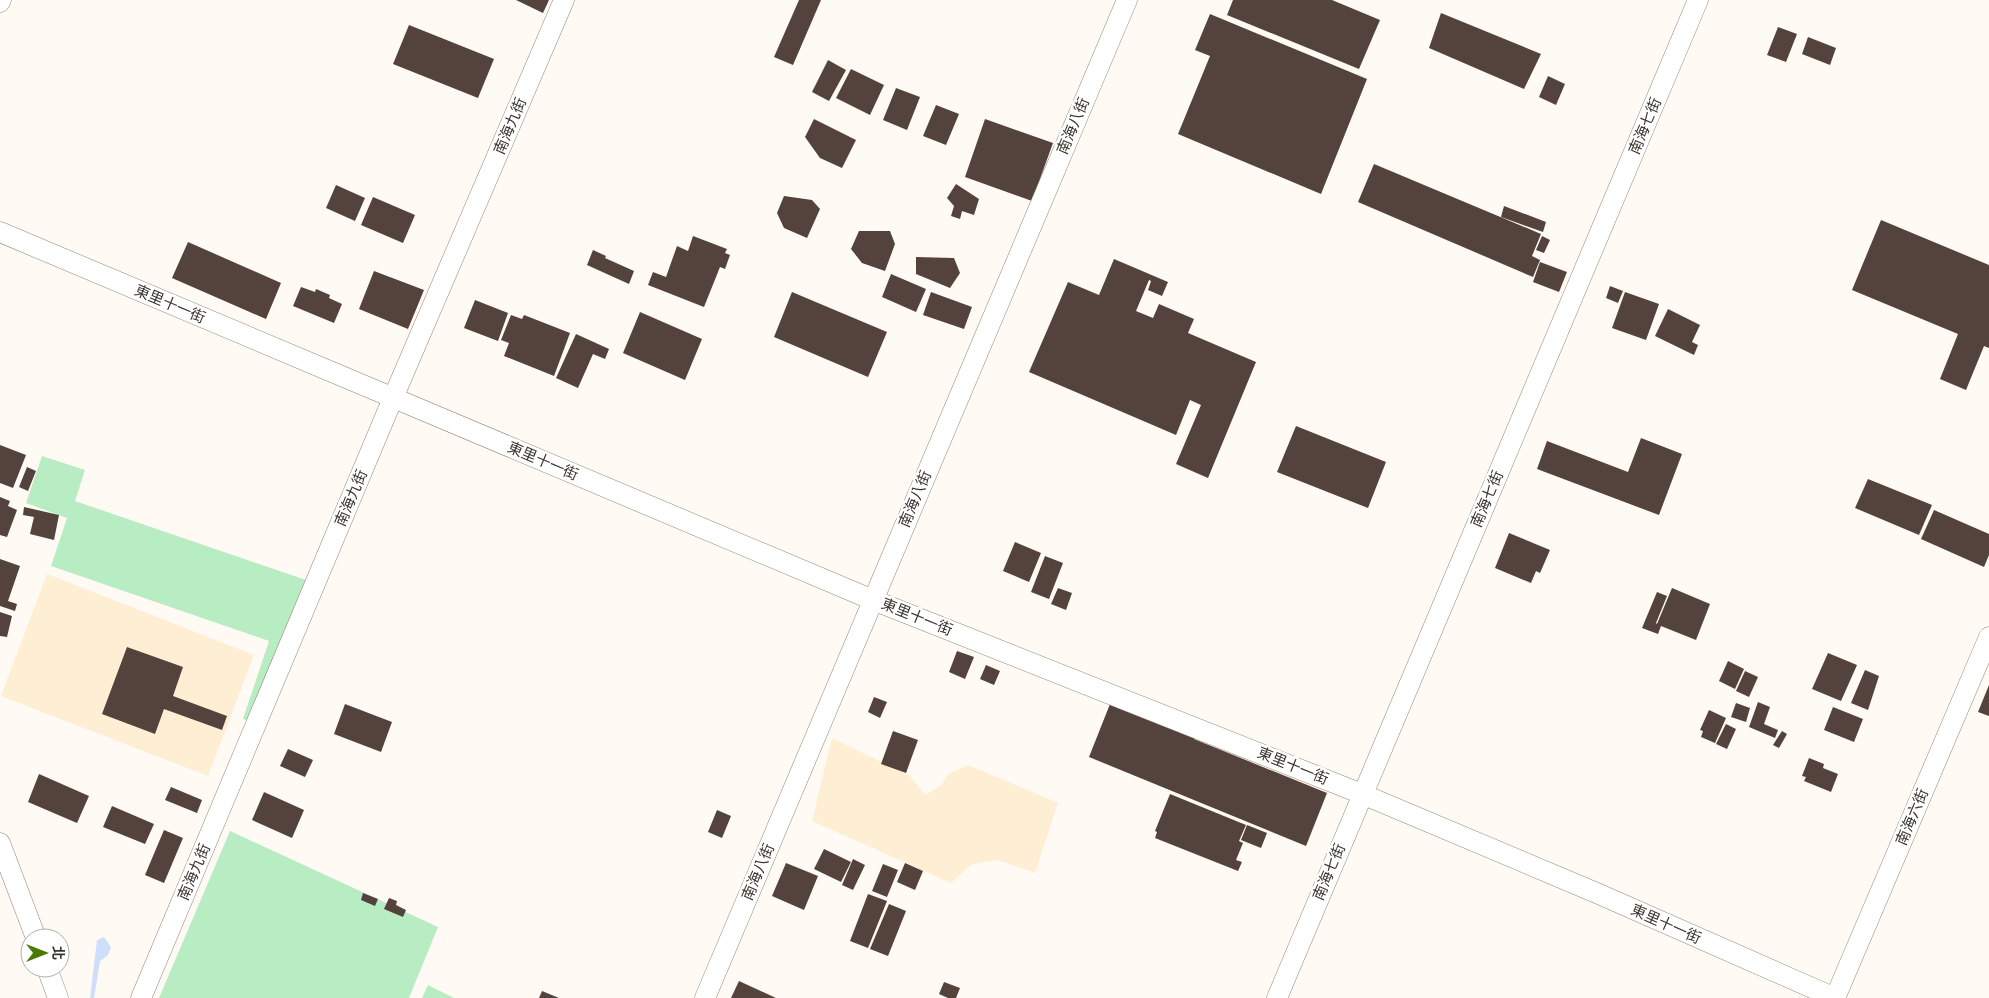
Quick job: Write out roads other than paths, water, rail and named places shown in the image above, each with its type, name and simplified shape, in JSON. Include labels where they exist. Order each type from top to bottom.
[{"type":"street","name":"南海九街","points":[[141,998],[393,398],[564,0]]},
{"type":"street","name":"南海八街","points":[[705,998],[1127,0]]},
{"type":"street","name":"南海七街","points":[[1277,998],[1698,0]]},
{"type":"street","name":"東里十一街","points":[[0,232],[873,600],[1362,794],[1599,894],[1835,998]]},
{"type":"street","name":"南海六街","points":[[1835,998],[1989,637]]},
{"type":"street","points":[[0,843],[32,928]]},
{"type":"street","points":[[51,978],[58,998]]},
{"type":"water","points":[[104,937],[111,947],[108,955],[100,961],[94,998],[90,998],[97,940]]}]
